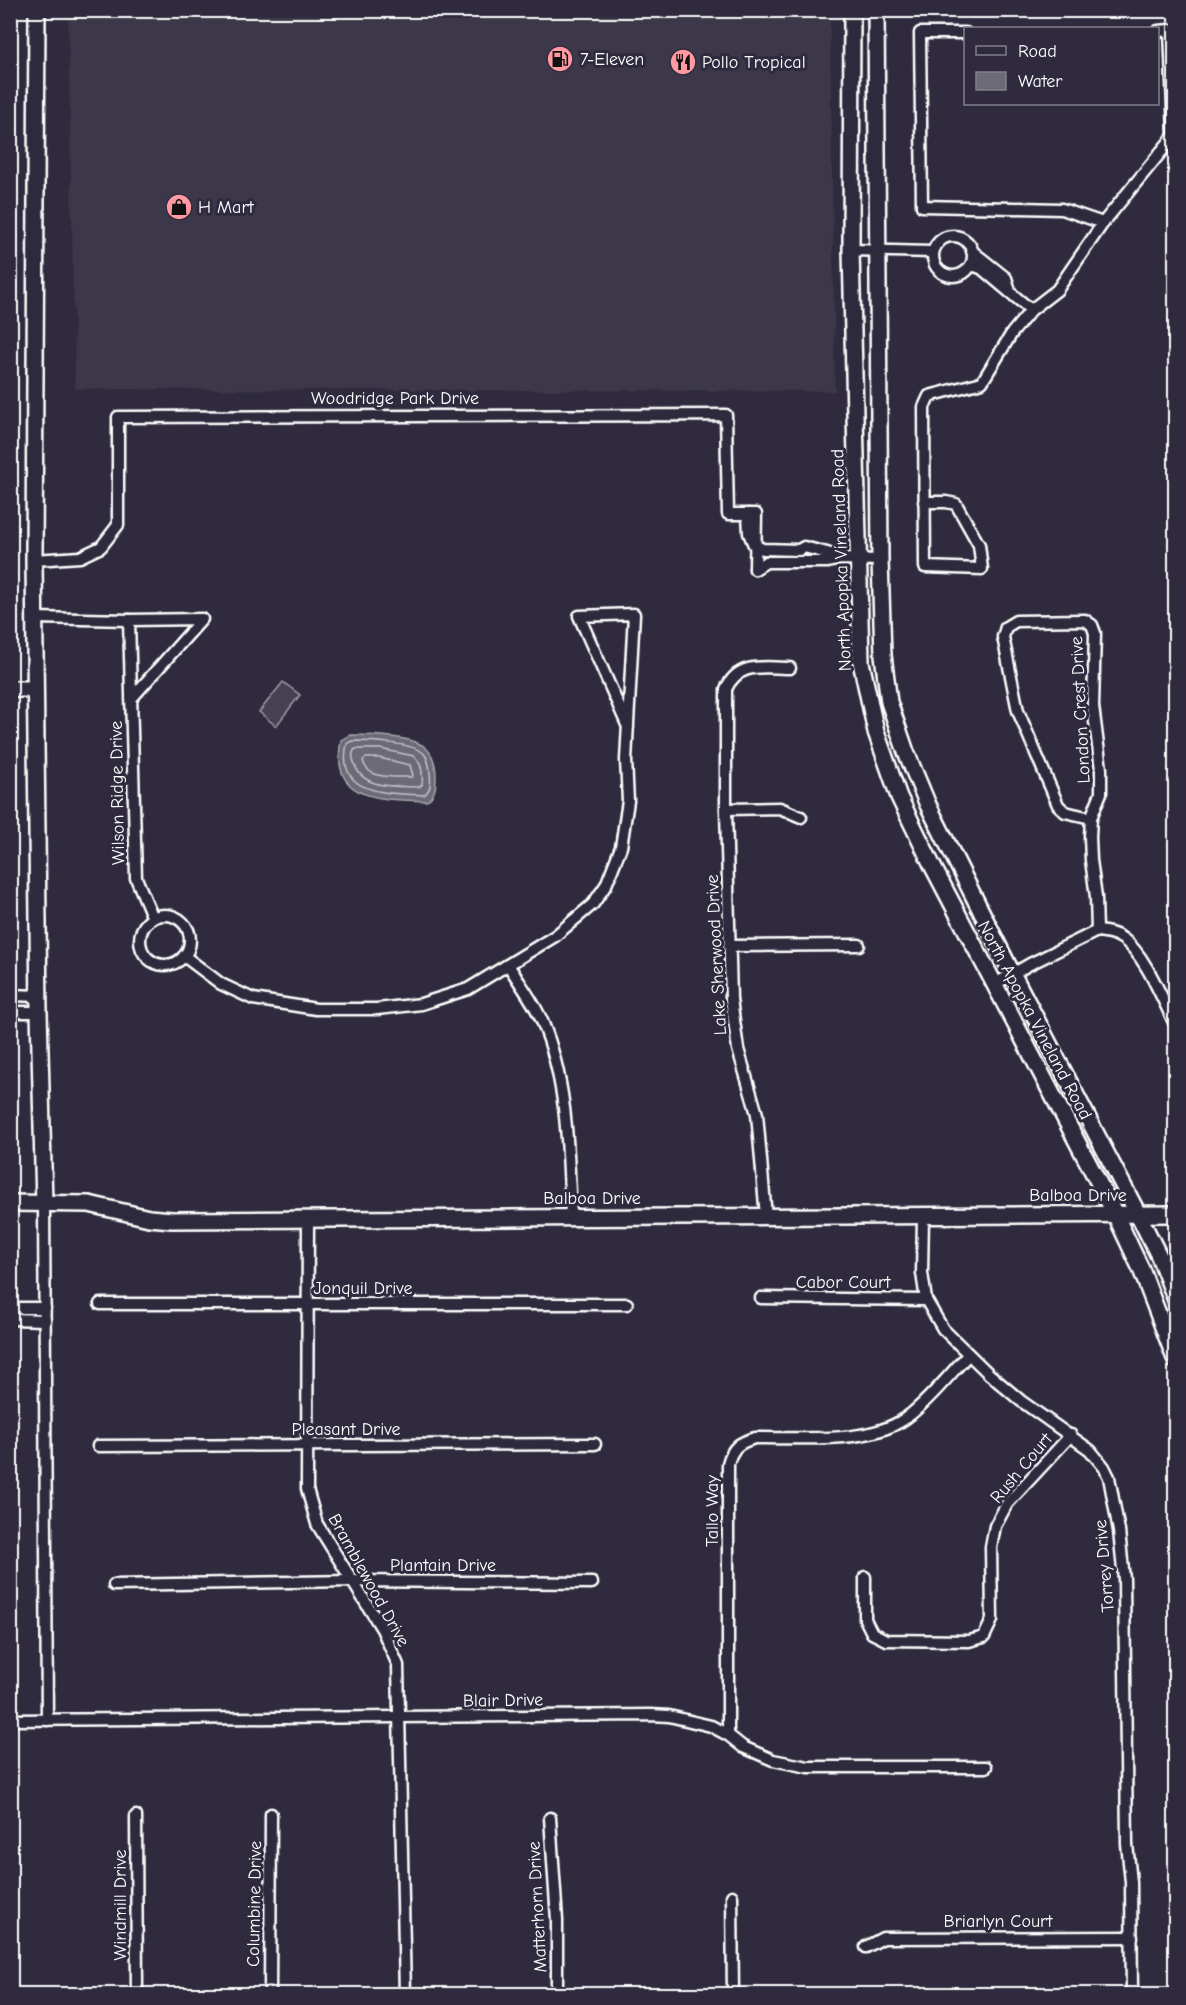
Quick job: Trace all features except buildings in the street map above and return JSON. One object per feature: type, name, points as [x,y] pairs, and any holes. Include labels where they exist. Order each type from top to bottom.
[{"type":"street","points":[[37,10],[34,618],[44,1204],[47,1720]]},
{"type":"street","name":"North Apopka Vineland Road","points":[[852,10],[851,250],[861,662],[876,732],[904,807],[932,865],[1115,1214],[1141,1269],[1176,1361]]},
{"type":"street","name":"North Apopka Vineland Road","points":[[876,10],[879,560],[882,654],[889,702],[906,752],[928,805],[1012,973],[1138,1214],[1159,1256],[1176,1300]]},
{"type":"street","points":[[924,502],[956,504],[979,545],[982,568],[925,567],[924,502],[924,407],[929,396],[982,382],[1012,333],[1031,310],[1057,290],[1103,223],[1174,136],[1170,30],[1159,31]]},
{"type":"street","points":[[964,33],[920,33],[922,206],[1062,209],[1103,223]]},
{"type":"street","points":[[972,251],[971,265],[960,275],[946,275],[935,266],[932,252],[938,241],[951,235],[965,239],[972,251],[1006,278],[1010,291]]},
{"type":"street","points":[[851,250],[932,252]]},
{"type":"street","points":[[971,265],[981,268],[1031,310]]},
{"type":"street","name":"Woodridge Park Drive","points":[[34,560],[80,557],[101,547],[118,525],[118,417],[186,415],[726,415],[728,513],[752,514],[749,533],[754,545],[755,569],[765,562],[879,560]]},
{"type":"street","name":"Woodridge Park Drive","points":[[754,545],[763,549],[815,548],[840,559]]},
{"type":"street","points":[[184,957],[221,984],[253,999],[316,1010],[377,1009],[421,1004],[468,989],[555,936],[593,904],[606,885],[621,848],[628,801],[626,760],[628,727],[634,614],[579,616],[628,727]]},
{"type":"street","name":"Wilson Ridge Drive","points":[[34,618],[202,619],[131,699]]},
{"type":"street","name":"Wilson Ridge Drive","points":[[129,620],[136,878],[153,918]]},
{"type":"street","name":"London Crest Drive","points":[[1091,818],[1065,812],[1058,805],[1018,711],[1003,637],[1006,627],[1016,621],[1085,620],[1092,625],[1095,633],[1094,706],[1101,769],[1101,793],[1091,818],[1091,860],[1096,897],[1097,931]]},
{"type":"street","name":"Lake Sherwood Drive","points":[[766,1216],[757,1114],[738,1049],[731,999],[726,809],[726,689],[731,678],[743,669],[790,668]]},
{"type":"street","points":[[10,689],[35,689]]},
{"type":"street","points":[[726,809],[780,808],[801,817]]},
{"type":"street","points":[[162,915],[179,919],[186,925],[190,940],[189,949],[184,957],[171,965],[162,965],[147,957],[141,947],[140,939],[146,924],[162,915]]},
{"type":"street","points":[[994,984],[1097,931],[1108,932],[1121,937],[1136,950],[1176,1026]]},
{"type":"street","points":[[729,946],[859,945]]},
{"type":"street","points":[[509,966],[541,1020],[555,1058],[566,1114],[571,1217]]},
{"type":"street","points":[[10,996],[39,1004]]},
{"type":"street","points":[[10,1012],[39,1004]]},
{"type":"street","name":"Balboa Drive","points":[[10,1203],[92,1205],[149,1218],[172,1220],[1176,1214]]},
{"type":"street","name":"Torrey Drive","points":[[923,1216],[922,1273],[926,1299],[942,1329],[1021,1401],[1090,1450],[1109,1477],[1119,1531],[1124,1579],[1127,1844],[1131,1882],[1132,1995]]},
{"type":"street","name":"Bramblewood Drive","points":[[308,1218],[308,1489],[316,1524],[382,1629],[398,1665],[405,1995]]},
{"type":"street","name":"Cabor Court","points":[[760,1298],[926,1299]]},
{"type":"street","name":"Jonquil Drive","points":[[100,1304],[627,1304]]},
{"type":"street","points":[[10,1308],[45,1308]]},
{"type":"street","points":[[10,1319],[45,1320]]},
{"type":"street","name":"Tallo Way","points":[[728,1735],[728,1464],[731,1452],[741,1442],[755,1438],[865,1436],[890,1428],[910,1415],[968,1355]]},
{"type":"street","name":"Rush Court","points":[[865,1577],[865,1619],[872,1633],[886,1640],[969,1641],[984,1636],[992,1620],[991,1547],[995,1526],[1007,1504],[1071,1435]]},
{"type":"street","name":"Pleasant Drive","points":[[98,1446],[595,1444]]},
{"type":"street","name":"Plantain Drive","points":[[114,1585],[351,1581],[592,1583]]},
{"type":"street","name":"Blair Drive","points":[[10,1720],[651,1715],[692,1720],[711,1726],[728,1735],[743,1747],[773,1760],[808,1767],[986,1767]]},
{"type":"street","name":"Columbine Drive","points":[[270,1995],[271,1814]]},
{"type":"street","name":"Windmill Drive","points":[[136,1816],[137,1995]]},
{"type":"street","name":"Matterhorn Drive","points":[[550,1818],[557,1920],[557,1995]]},
{"type":"street","points":[[732,1896],[733,1995]]},
{"type":"street","name":"Briarlyn Court","points":[[866,1947],[883,1938],[1132,1937]]},
{"type":"shaded area","points":[[489,10],[821,10],[830,23],[835,391],[75,389],[68,16]]},
{"type":"shaded area","points":[[11,27],[16,30],[10,446]]},
{"type":"shaded area","points":[[283,682],[300,695],[276,726],[259,712]]},
{"type":"water","points":[[350,735],[396,738],[424,746],[428,749],[435,767],[436,786],[432,796],[427,801],[393,799],[363,793],[351,786],[343,776],[339,761],[341,740]]},
{"type":"place","name":"7-Eleven","points":[[560,59]]},
{"type":"place","name":"Pollo Tropical","points":[[683,62]]},
{"type":"place","name":"H Mart","points":[[179,207]]}]
